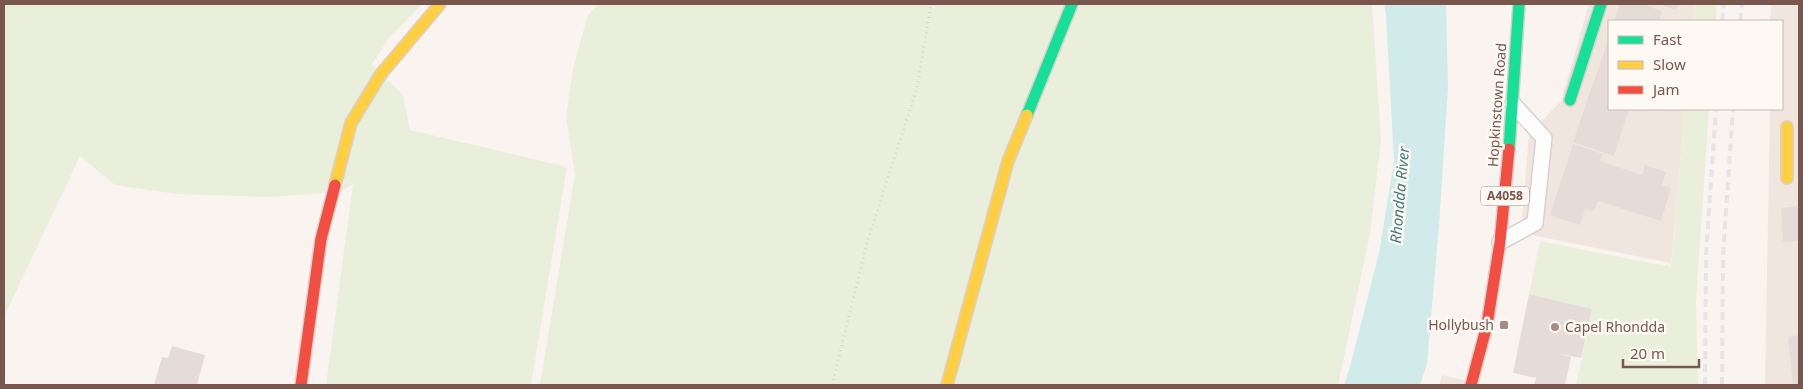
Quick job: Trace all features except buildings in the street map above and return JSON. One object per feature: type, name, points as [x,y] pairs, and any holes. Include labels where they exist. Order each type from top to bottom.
[{"type":"street","points":[[301,385],[321,239],[351,123],[381,74],[440,4]]},
{"type":"street","points":[[947,385],[1008,161],[1072,4]]},
{"type":"street","name":"Hopkinstown Road","points":[[1471,385],[1487,325],[1500,242],[1513,104],[1519,4]]},
{"type":"street","points":[[1570,100],[1601,4]]},
{"type":"street","points":[[1786,127],[1786,178]]},
{"type":"lane","points":[[1500,242],[1535,223],[1544,138],[1513,104]]},
{"type":"path","points":[[832,385],[868,239],[917,88],[931,4]]},
{"type":"shaded area","points":[[1589,4],[1695,4],[1693,20],[1608,20],[1608,110],[1685,110],[1671,263],[1521,233],[1529,134],[1561,101]]},
{"type":"shaded area","points":[[1771,4],[1799,4],[1799,385],[1765,385],[1770,110],[1783,110],[1783,20],[1770,20]]},
{"type":"shaded area","points":[[1442,375],[1483,385],[1439,385]]},
{"type":"green space","points":[[4,4],[422,4],[389,38],[372,64],[403,95],[410,130],[567,167],[531,385],[326,385],[353,184],[341,192],[268,197],[177,194],[115,185],[80,156],[4,317]]},
{"type":"green space","points":[[598,4],[1372,4],[1381,139],[1370,234],[1338,385],[540,385],[575,175],[566,117],[573,68],[588,15]]},
{"type":"green space","points":[[1695,4],[1717,4],[1716,20],[1693,20]]},
{"type":"green space","points":[[1685,110],[1709,110],[1696,301],[1698,385],[1576,385],[1592,309],[1529,294],[1540,241],[1671,267]]},
{"type":"water","name":"Rhondda River","points":[[1384,4],[1446,4],[1448,88],[1427,364],[1420,385],[1344,385],[1379,253],[1394,161]]},
{"type":"railway","points":[[1722,20],[1724,4]]},
{"type":"railway","points":[[1740,20],[1742,4]]},
{"type":"railway","points":[[1705,385],[1706,254],[1716,110]]},
{"type":"railway","points":[[1722,385],[1723,255],[1733,110]]},
{"type":"traffic: fast","points":[[1027,115],[1072,4]]},
{"type":"traffic: fast","points":[[1509,149],[1519,4]]},
{"type":"traffic: fast","points":[[1570,100],[1601,4]]},
{"type":"traffic: slow","points":[[335,185],[351,123],[381,74],[440,4]]},
{"type":"traffic: slow","points":[[947,385],[1008,161],[1027,115]]},
{"type":"traffic: slow","points":[[1787,127],[1787,178]]},
{"type":"traffic: jam","points":[[1471,385],[1487,325],[1500,242],[1509,149]]},
{"type":"traffic: jam","points":[[301,385],[321,239],[335,185]]},
{"type":"place","name":"Hollybush","points":[[1504,325]]},
{"type":"place","name":"Capel Rhondda","points":[[1555,327]]}]
